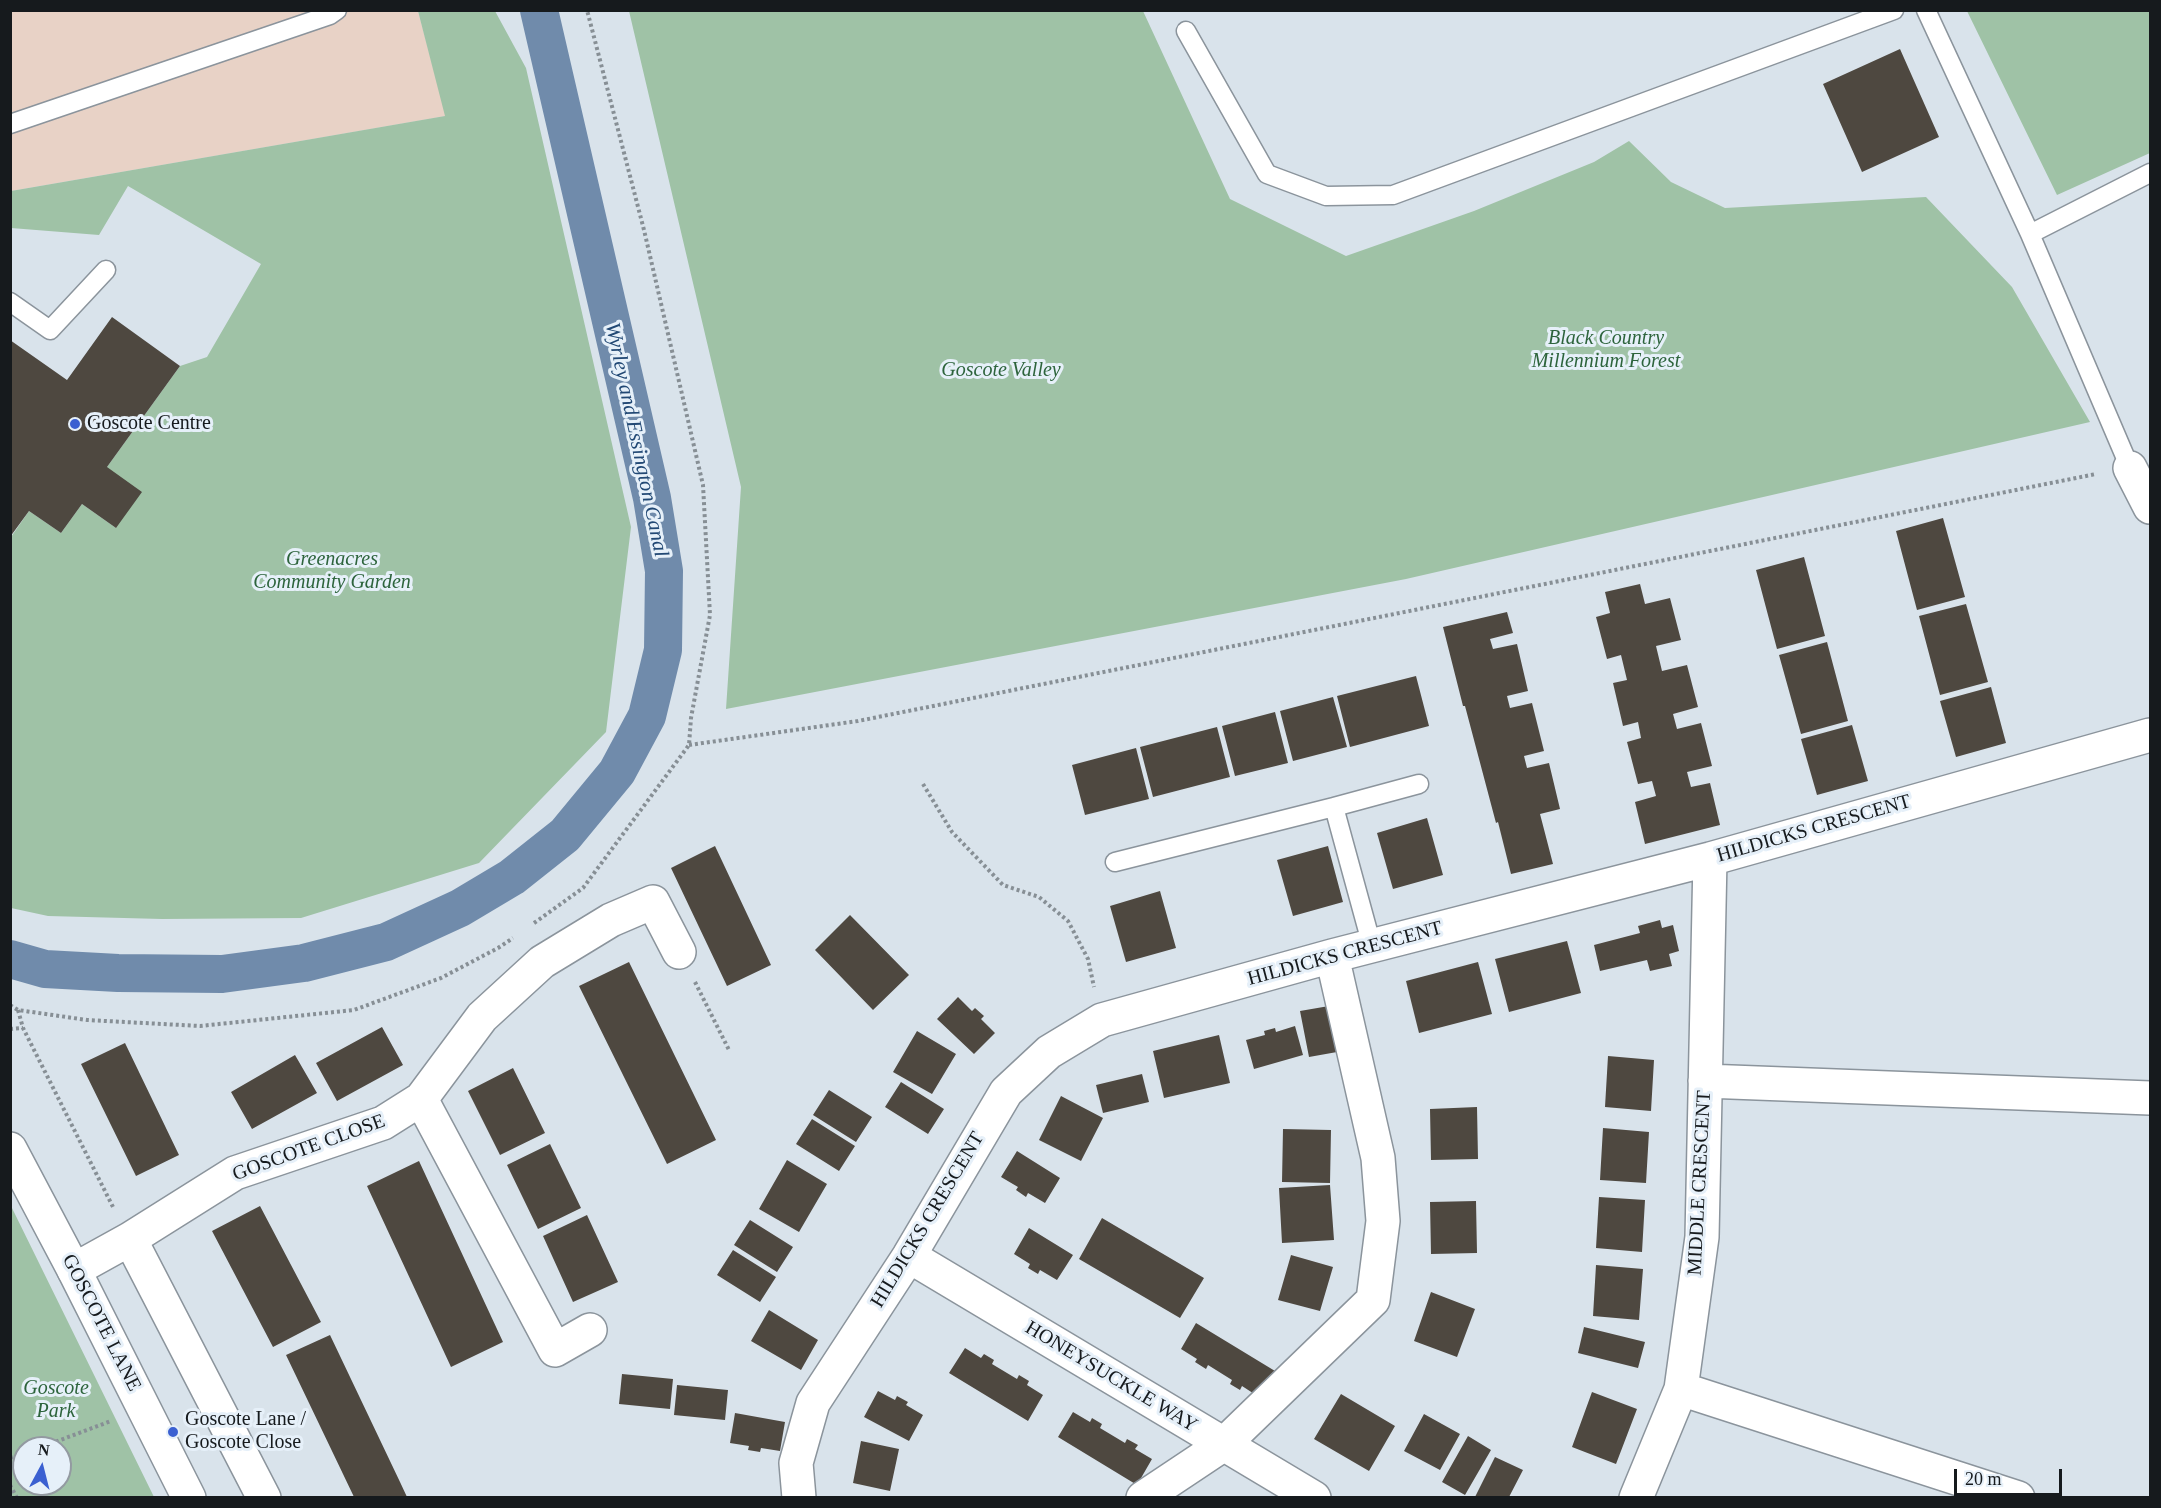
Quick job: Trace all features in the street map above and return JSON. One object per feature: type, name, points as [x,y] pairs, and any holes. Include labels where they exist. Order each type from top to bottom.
[{"type":"street","points":[[2130,468],[2151,507]]},
{"type":"street","name":"HILDICKS CRESCENT","points":[[799,1497],[796,1463],[813,1403],[909,1256],[1006,1092],[1049,1052],[1102,1020],[1332,956],[1710,859],[2151,735]]},
{"type":"street","name":"MIDDLE CRESCENT","points":[[1636,1497],[1681,1389],[1702,1237],[1710,859]]},
{"type":"street","name":"GOSCOTE CLOSE","points":[[74,1270],[130,1239],[235,1173],[383,1123],[421,1099],[482,1017],[542,963],[611,920],[653,902],[680,951]]},
{"type":"street","points":[[1143,1497],[1224,1444],[1373,1300],[1383,1221],[1378,1158],[1332,956]]},
{"type":"street","points":[[1705,1081],[2151,1098]]},
{"type":"street","points":[[421,1099],[555,1350],[590,1330]]},
{"type":"street","name":"GOSCOTE LANE","points":[[10,1149],[189,1497]]},
{"type":"street","points":[[130,1239],[264,1497]]},
{"type":"street","name":"HONEYSUCKLE WAY","points":[[909,1256],[1314,1497]]},
{"type":"street","points":[[1681,1389],[2018,1497]]},
{"type":"lane","points":[[10,124],[320,19],[337,10]]},
{"type":"lane","points":[[1186,31],[1267,174],[1326,196],[1393,195],[1894,10]]},
{"type":"lane","points":[[1926,10],[2030,234],[2130,468]]},
{"type":"lane","points":[[2030,234],[2151,173]]},
{"type":"lane","points":[[10,302],[50,330],[105,270]]},
{"type":"lane","points":[[1115,862],[1419,784]]},
{"type":"lane","points":[[1334,807],[1372,946]]},
{"type":"path","points":[[527,928],[583,888],[689,745],[691,718],[710,615],[703,485],[644,230],[587,10]]},
{"type":"path","points":[[689,745],[858,721],[2130,468]]},
{"type":"path","points":[[923,784],[952,832],[1003,885],[1039,897],[1068,921],[1088,959],[1102,1020]]},
{"type":"path","points":[[10,1005],[18,1010],[87,1020],[200,1026],[354,1010],[441,978],[498,948],[517,935]]},
{"type":"path","points":[[680,951],[729,1050]]},
{"type":"path","points":[[18,1010],[23,1028],[130,1239]]},
{"type":"path","points":[[10,1029],[23,1028]]},
{"type":"path","points":[[72,1436],[116,1420]]},
{"type":"path","points":[[10,1485],[16,1497]]},
{"type":"shaded area","points":[[11,11],[418,11],[446,116],[11,191]]},
{"type":"green space","name":"Greenacres Community Garden","points":[[418,11],[495,11],[526,68],[631,527],[606,732],[479,863],[301,918],[162,919],[48,916],[11,908],[11,537],[29,511],[61,533],[82,504],[116,528],[107,467],[180,366],[207,357],[261,264],[128,186],[99,235],[11,228],[11,191],[445,116]]},
{"type":"green space","name":"Black Country Millennium Forest","points":[[629,11],[1143,11],[1230,199],[1346,256],[1474,211],[1594,162],[1629,141],[1671,182],[1725,208],[1926,197],[2012,287],[2090,422],[1406,579],[726,709],[741,487]]},
{"type":"green space","points":[[1967,11],[2150,11],[2150,153],[2057,195]]},
{"type":"green space","name":"Goscote Park","points":[[11,1206],[154,1497],[11,1497]]},
{"type":"building","points":[[1900,49],[1939,137],[1862,172],[1823,84]]},
{"type":"building","name":"Goscote Centre","points":[[112,317],[180,366],[107,467],[142,492],[116,528],[82,504],[61,533],[29,511],[10,537],[10,340],[67,380]]},
{"type":"building","points":[[1943,518],[1965,597],[1917,610],[1896,531]]},
{"type":"building","points":[[1804,557],[1825,636],[1777,649],[1756,570]]},
{"type":"building","points":[[1640,584],[1645,604],[1670,598],[1681,640],[1656,646],[1662,671],[1687,665],[1698,707],[1673,714],[1677,729],[1701,723],[1712,766],[1687,772],[1691,787],[1710,783],[1720,825],[1645,844],[1635,802],[1656,796],[1652,781],[1638,784],[1627,742],[1641,738],[1638,722],[1623,726],[1613,683],[1627,680],[1621,655],[1607,659],[1596,617],[1610,613],[1605,592]]},
{"type":"building","points":[[1966,604],[1988,682],[1940,695],[1919,616]]},
{"type":"building","points":[[1507,612],[1513,633],[1490,639],[1493,649],[1517,644],[1528,691],[1507,696],[1510,708],[1532,703],[1544,751],[1524,756],[1527,768],[1549,763],[1560,809],[1540,814],[1553,864],[1511,874],[1443,627]]},
{"type":"building","points":[[1827,642],[1848,721],[1801,734],[1779,655]]},
{"type":"building","points":[[1416,676],[1429,726],[1350,747],[1337,696]]},
{"type":"building","points":[[1991,687],[2006,743],[1956,757],[1940,701]]},
{"type":"building","points":[[1333,697],[1347,747],[1293,761],[1280,711]]},
{"type":"building","points":[[1275,712],[1288,763],[1235,776],[1222,726]]},
{"type":"building","points":[[1852,725],[1868,781],[1817,795],[1801,739]]},
{"type":"building","points":[[1217,727],[1230,777],[1153,797],[1140,747]]},
{"type":"building","points":[[1136,748],[1149,799],[1085,815],[1072,765]]},
{"type":"building","points":[[1427,818],[1443,875],[1393,889],[1377,833]]},
{"type":"building","points":[[715,846],[771,965],[727,986],[671,868]]},
{"type":"building","points":[[1328,846],[1343,902],[1293,916],[1277,860]]},
{"type":"building","points":[[1160,891],[1176,948],[1126,962],[1110,906]]},
{"type":"building","points":[[850,915],[909,975],[873,1010],[815,950]]},
{"type":"building","points":[[1660,920],[1662,928],[1673,925],[1679,951],[1669,954],[1672,966],[1650,971],[1647,960],[1600,971],[1594,945],[1640,933],[1638,926]]},
{"type":"building","points":[[1567,941],[1581,993],[1509,1012],[1495,959]]},
{"type":"building","points":[[629,962],[716,1140],[667,1164],[579,986]]},
{"type":"building","points":[[1478,962],[1492,1014],[1419,1033],[1406,981]]},
{"type":"building","points":[[958,997],[972,1011],[975,1008],[984,1016],[981,1019],[995,1033],[974,1054],[937,1019]]},
{"type":"building","points":[[1329,1006],[1337,1052],[1309,1057],[1300,1011]]},
{"type":"building","points":[[1295,1026],[1303,1055],[1254,1069],[1246,1040],[1265,1035],[1264,1031],[1275,1028],[1276,1032]]},
{"type":"building","points":[[382,1027],[403,1065],[337,1101],[316,1063]]},
{"type":"building","points":[[917,1031],[956,1054],[932,1094],[893,1072]]},
{"type":"building","points":[[1219,1035],[1230,1083],[1164,1098],[1153,1051]]},
{"type":"building","points":[[125,1043],[179,1155],[136,1176],[81,1064]]},
{"type":"building","points":[[295,1055],[317,1093],[252,1129],[231,1092]]},
{"type":"building","points":[[1608,1056],[1654,1060],[1651,1111],[1605,1107]]},
{"type":"building","points":[[513,1068],[545,1133],[500,1155],[468,1091]]},
{"type":"building","points":[[1142,1074],[1149,1102],[1103,1113],[1096,1085]]},
{"type":"building","points":[[901,1082],[944,1109],[928,1134],[885,1107]]},
{"type":"building","points":[[829,1090],[872,1117],[856,1142],[813,1115]]},
{"type":"building","points":[[1061,1096],[1103,1118],[1081,1161],[1039,1140]]},
{"type":"building","points":[[1477,1107],[1478,1159],[1431,1160],[1430,1109]]},
{"type":"building","points":[[812,1119],[855,1146],[839,1171],[796,1144]]},
{"type":"building","points":[[1603,1128],[1649,1132],[1646,1183],[1600,1180]]},
{"type":"building","points":[[1283,1129],[1331,1130],[1330,1183],[1282,1182]]},
{"type":"building","points":[[550,1144],[581,1208],[538,1229],[507,1165]]},
{"type":"building","points":[[1017,1151],[1060,1178],[1045,1203],[1028,1193],[1026,1197],[1016,1190],[1018,1187],[1001,1177]]},
{"type":"building","points":[[787,1160],[827,1184],[799,1232],[759,1209]]},
{"type":"building","points":[[419,1161],[503,1342],[451,1367],[367,1186]]},
{"type":"building","points":[[1330,1185],[1334,1240],[1282,1243],[1279,1188]]},
{"type":"building","points":[[1599,1197],[1645,1200],[1642,1252],[1596,1248]]},
{"type":"building","points":[[1476,1201],[1477,1253],[1431,1254],[1430,1202]]},
{"type":"building","points":[[260,1206],[321,1322],[273,1347],[212,1231]]},
{"type":"building","points":[[587,1215],[618,1282],[573,1302],[543,1236]]},
{"type":"building","points":[[1102,1218],[1204,1278],[1180,1318],[1079,1259]]},
{"type":"building","points":[[750,1220],[793,1247],[777,1272],[734,1245]]},
{"type":"building","points":[[1029,1228],[1073,1255],[1057,1280],[1040,1270],[1038,1274],[1028,1268],[1030,1264],[1014,1254]]},
{"type":"building","points":[[733,1250],[776,1277],[760,1302],[717,1275]]},
{"type":"building","points":[[1291,1255],[1333,1267],[1320,1311],[1278,1300]]},
{"type":"building","points":[[1596,1265],[1643,1269],[1639,1320],[1593,1316]]},
{"type":"building","points":[[1431,1292],[1475,1309],[1457,1357],[1414,1341]]},
{"type":"building","points":[[769,1310],[818,1340],[801,1370],[751,1341]]},
{"type":"building","points":[[1196,1323],[1275,1371],[1259,1397],[1242,1386],[1240,1390],[1230,1384],[1232,1380],[1208,1365],[1206,1369],[1195,1362],[1197,1359],[1181,1349]]},
{"type":"building","points":[[1584,1327],[1645,1342],[1638,1368],[1578,1353]]},
{"type":"building","points":[[330,1335],[407,1497],[354,1497],[286,1355]]},
{"type":"building","points":[[965,1348],[981,1358],[984,1354],[994,1360],[992,1364],[1017,1379],[1019,1375],[1029,1381],[1027,1385],[1043,1395],[1028,1421],[949,1373]]},
{"type":"building","points":[[622,1374],[673,1379],[670,1409],[619,1404]]},
{"type":"building","points":[[677,1385],[728,1390],[725,1420],[674,1415]]},
{"type":"building","points":[[878,1391],[895,1400],[897,1396],[908,1402],[906,1405],[923,1415],[909,1441],[864,1417]]},
{"type":"building","points":[[1592,1392],[1637,1409],[1616,1464],[1572,1447]]},
{"type":"building","points":[[1341,1394],[1395,1426],[1369,1471],[1314,1439]]},
{"type":"building","points":[[1073,1412],[1090,1422],[1092,1418],[1102,1424],[1100,1428],[1125,1443],[1127,1439],[1138,1445],[1135,1449],[1152,1459],[1137,1485],[1058,1437]]},
{"type":"building","points":[[735,1413],[785,1422],[780,1451],[761,1448],[760,1452],[748,1450],[749,1446],[730,1443]]},
{"type":"building","points":[[1424,1414],[1460,1434],[1440,1470],[1404,1451]]},
{"type":"building","points":[[1468,1436],[1491,1450],[1465,1495],[1442,1482]]},
{"type":"building","points":[[861,1441],[899,1449],[890,1491],[853,1483]]},
{"type":"building","points":[[1495,1457],[1523,1470],[1509,1497],[1475,1497]]},
{"type":"waterway","name":"Wyrley and Essington Canal","points":[[10,959],[45,969],[118,973],[222,974],[304,963],[386,942],[460,908],[512,877],[565,835],[617,772],[647,716],[663,650],[664,571],[652,498],[539,10]]},
{"type":"place","name":"Goscote Centre","points":[[75,424]]},
{"type":"place","name":"Goscote Lane / Goscote Close","points":[[173,1432]]},
{"type":"park label","name":"Goscote Valley","points":[[1001,371]]}]
